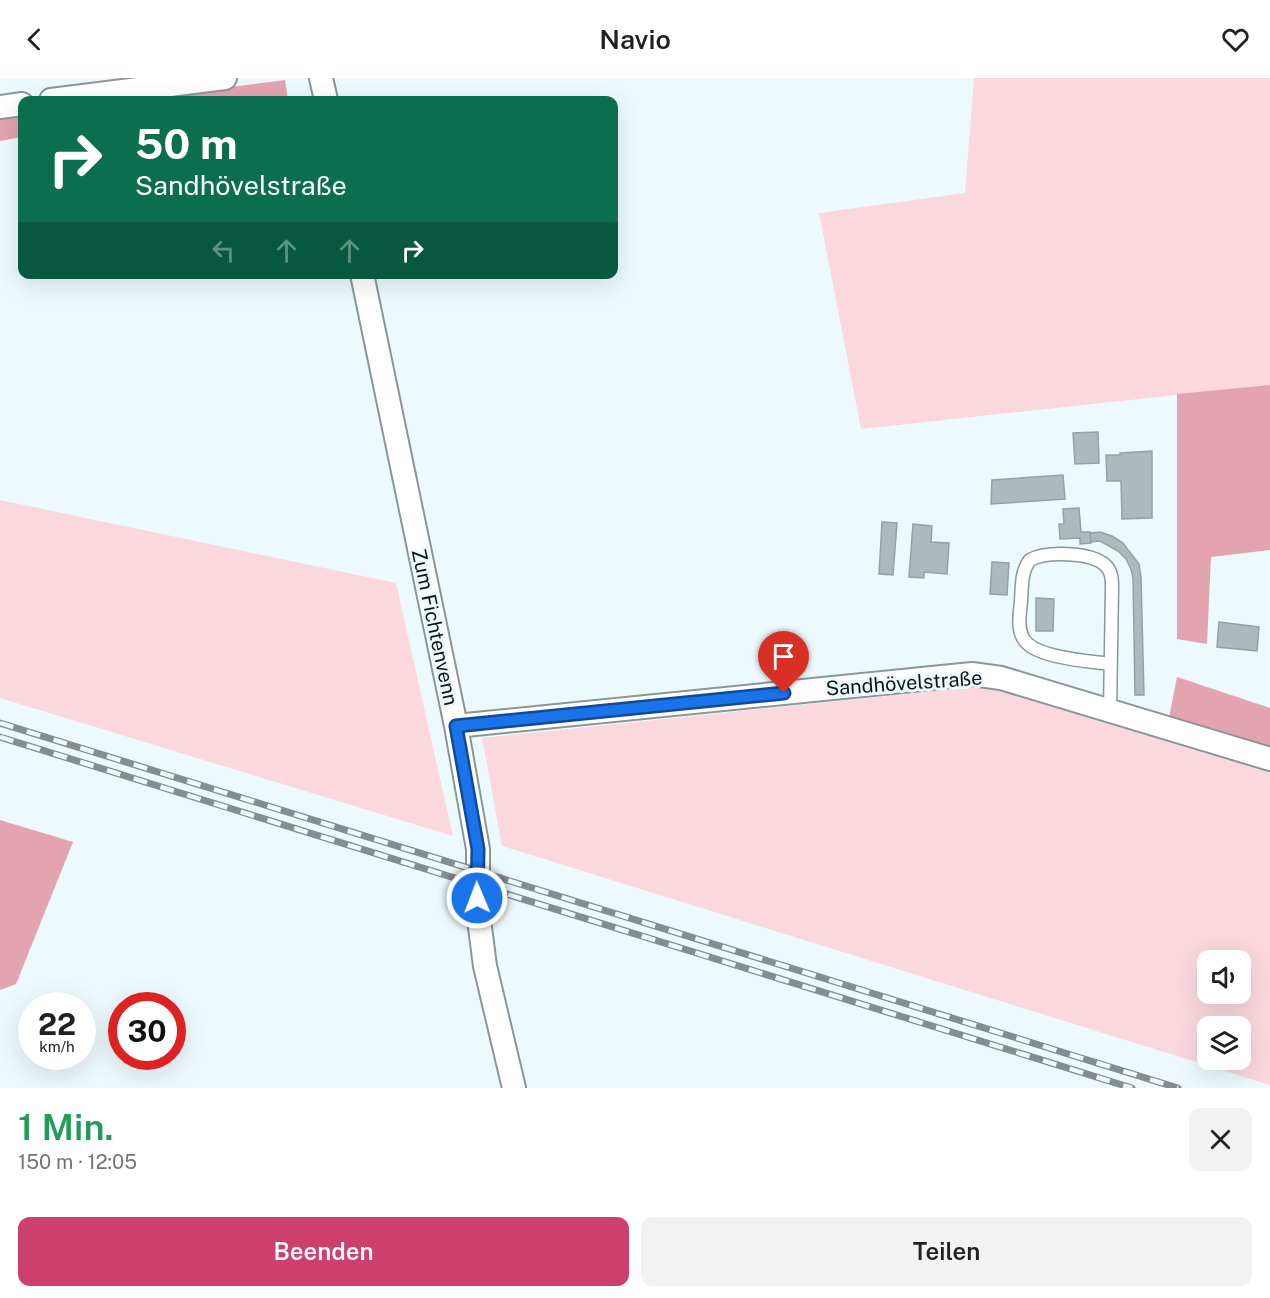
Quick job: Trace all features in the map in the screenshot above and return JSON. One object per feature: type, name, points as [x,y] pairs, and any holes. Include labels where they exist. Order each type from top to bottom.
[{"type":"street","points":[[83,96],[225,78]]},
{"type":"street","points":[[321,78],[325,96]]},
{"type":"street","points":[[0,107],[18,105]]},
{"type":"street","name":"Zum Fichtenvenn","points":[[363,279],[456,726],[478,849],[478,912],[485,966],[514,1088]]},
{"type":"street","name":"Sandhövelstraße","points":[[456,726],[972,674],[1000,678],[1270,759]]},
{"type":"lane","points":[[1110,664],[1038,651],[1025,642],[1020,632],[1019,620],[1024,568],[1030,560],[1045,556],[1088,556],[1106,566],[1111,577],[1112,588],[1110,711]]},
{"type":"shaded area","points":[[974,78],[1270,78],[1270,385],[861,429],[819,213],[965,193]]},
{"type":"shaded area","points":[[285,80],[287,96],[163,96]]},
{"type":"shaded area","points":[[18,116],[18,138],[0,141],[0,118]]},
{"type":"shaded area","points":[[1270,385],[1270,550],[1211,557],[1207,644],[1177,639],[1177,394]]},
{"type":"shaded area","points":[[0,500],[396,583],[453,836],[0,698]]},
{"type":"shaded area","points":[[1177,677],[1270,708],[1270,749],[1169,718]]},
{"type":"shaded area","points":[[985,686],[1270,773],[1270,1085],[1222,1070],[1251,1070],[1251,1016],[1197,1016],[1197,1062],[502,846],[482,738]]},
{"type":"shaded area","points":[[0,820],[73,842],[16,984],[0,990]]},
{"type":"building","points":[[1098,432],[1099,463],[1075,464],[1073,433]]},
{"type":"building","points":[[1152,451],[1152,518],[1122,519],[1121,481],[1107,481],[1106,455]]},
{"type":"building","points":[[1063,475],[1065,499],[991,504],[992,480]]},
{"type":"building","points":[[1079,508],[1081,532],[1090,532],[1091,543],[1080,544],[1080,538],[1060,539],[1059,524],[1064,524],[1063,509]]},
{"type":"building","points":[[882,522],[897,523],[893,575],[879,574]]},
{"type":"building","points":[[913,524],[932,526],[931,542],[949,543],[947,574],[924,572],[924,578],[909,577]]},
{"type":"building","points":[[1100,532],[1123,543],[1139,564],[1144,695],[1135,695],[1131,569],[1126,559],[1118,551],[1100,541],[1091,542],[1090,533]]},
{"type":"building","points":[[992,562],[1009,563],[1007,595],[990,594]]},
{"type":"building","points":[[1036,598],[1054,599],[1053,631],[1036,631]]},
{"type":"building","points":[[1219,622],[1259,627],[1257,651],[1217,647]]},
{"type":"railway","points":[[0,723],[1178,1088]]},
{"type":"railway","points":[[0,737],[1132,1088]]},
{"type":"route","points":[[477,898],[478,849],[456,726],[784,693]]}]
